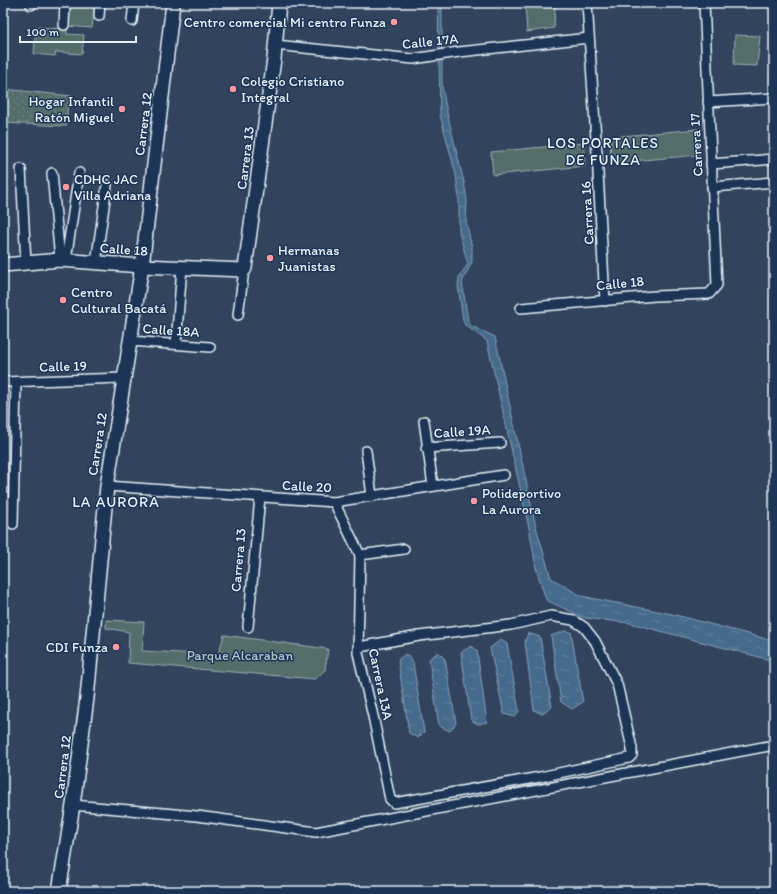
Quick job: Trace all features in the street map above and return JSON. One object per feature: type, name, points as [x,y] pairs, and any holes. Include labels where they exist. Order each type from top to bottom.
[{"type":"main road","name":"Carrera 12","points":[[59,891],[73,805],[95,622],[107,486],[142,266],[174,3]]},
{"type":"main road","name":"Carrera 13","points":[[244,270],[246,266],[254,217],[279,3]]},
{"type":"main road","name":"Calle 18","points":[[3,265],[63,260],[142,266],[244,270]]},
{"type":"street","points":[[64,25],[65,3]]},
{"type":"street","points":[[99,16],[100,3]]},
{"type":"street","points":[[132,21],[134,3]]},
{"type":"street","name":"Carrera 16","points":[[587,3],[598,154],[605,301]]},
{"type":"street","name":"Carrera 17","points":[[704,3],[717,285]]},
{"type":"street","name":"Calle 17A","points":[[275,45],[402,60],[589,38]]},
{"type":"street","points":[[708,102],[774,98]]},
{"type":"street","points":[[711,164],[774,159]]},
{"type":"street","points":[[21,169],[26,264]]},
{"type":"street","points":[[52,173],[63,260]]},
{"type":"street","points":[[63,260],[79,173]]},
{"type":"street","points":[[712,187],[774,182]]},
{"type":"street","points":[[96,263],[107,185]]},
{"type":"street","points":[[176,344],[182,267]]},
{"type":"street","name":"Carrera 13","points":[[238,315],[244,270]]},
{"type":"street","name":"Calle 18","points":[[522,308],[655,296],[709,294],[717,285]]},
{"type":"street","name":"Calle 18A","points":[[130,341],[210,347]]},
{"type":"street","name":"Calle 19","points":[[3,382],[124,378]]},
{"type":"street","points":[[13,524],[16,382]]},
{"type":"street","points":[[424,421],[426,448],[433,486]]},
{"type":"street","name":"Calle 19A","points":[[426,448],[500,443]]},
{"type":"street","points":[[366,451],[372,496]]},
{"type":"street","name":"Calle 20","points":[[107,486],[334,502],[504,475]]},
{"type":"street","name":"Carrera 13","points":[[248,627],[260,497]]},
{"type":"street","name":"Carrera 13A","points":[[334,502],[360,555],[358,647],[358,653],[390,799],[394,803],[540,777],[629,758],[632,755],[632,748],[617,684],[594,641],[584,627],[573,620],[550,616],[511,625],[419,636],[358,647]]},
{"type":"street","points":[[360,555],[404,549]]},
{"type":"street","points":[[73,805],[197,816],[316,832],[774,745]]},
{"type":"green space","points":[[68,3],[95,3],[92,28],[66,26]]},
{"type":"green space","points":[[525,3],[575,4],[555,7],[554,28],[527,32]]},
{"type":"green space","points":[[36,27],[67,29],[67,34],[84,35],[82,54],[56,52],[55,56],[34,54]]},
{"type":"green space","points":[[735,35],[760,36],[757,66],[734,65]]},
{"type":"green space","points":[[3,89],[72,96],[74,102],[68,103],[66,126],[3,123]]},
{"type":"green space","points":[[698,129],[699,155],[610,163],[611,137]]},
{"type":"green space","points":[[584,143],[585,166],[493,175],[491,152]]},
{"type":"green space","name":"Parque Alcaraban","points":[[106,620],[144,622],[142,651],[218,655],[224,635],[328,649],[325,670],[315,679],[128,663],[129,632],[106,628]]},
{"type":"water","points":[[438,3],[442,3],[442,86],[464,182],[467,200],[466,221],[472,248],[472,262],[462,282],[468,321],[471,326],[495,337],[536,527],[551,578],[581,596],[672,614],[774,641],[774,661],[630,623],[585,618],[546,600],[536,568],[530,532],[487,341],[465,325],[463,320],[458,286],[459,277],[468,264],[459,232],[459,199],[456,175],[440,115]]},
{"type":"water","points":[[565,631],[571,632],[583,702],[572,709],[561,702],[551,636]]},
{"type":"water","points":[[528,633],[540,637],[552,707],[542,714],[534,710],[525,642]]},
{"type":"water","points":[[501,640],[507,644],[519,711],[515,717],[504,714],[490,648]]},
{"type":"water","points":[[472,646],[477,651],[487,722],[478,724],[471,720],[461,652]]},
{"type":"water","points":[[438,652],[445,659],[456,723],[450,731],[439,726],[429,659]]},
{"type":"water","points":[[405,654],[410,657],[413,663],[424,732],[418,738],[409,733],[398,660]]},
{"type":"place","name":"Centro comercial Mi centro Funza","points":[[394,22]]},
{"type":"place","name":"Colegio Cristiano Integral","points":[[233,89]]},
{"type":"place","name":"Hogar Infantil Ratón Miguel","points":[[122,109]]},
{"type":"place","name":"CDHC JAC Villa Adriana","points":[[66,187]]},
{"type":"place","name":"Hermanas Juanistas","points":[[270,258]]},
{"type":"place","name":"Centro Cultural Bacatá","points":[[63,300]]},
{"type":"place","name":"Polideportivo La Aurora","points":[[474,501]]},
{"type":"place","name":"CDI Funza","points":[[116,647]]},
{"type":"district","name":"LOS PORTALES DE FUNZA","points":[[603,152]]},
{"type":"district","name":"LA AURORA","points":[[116,502]]}]
